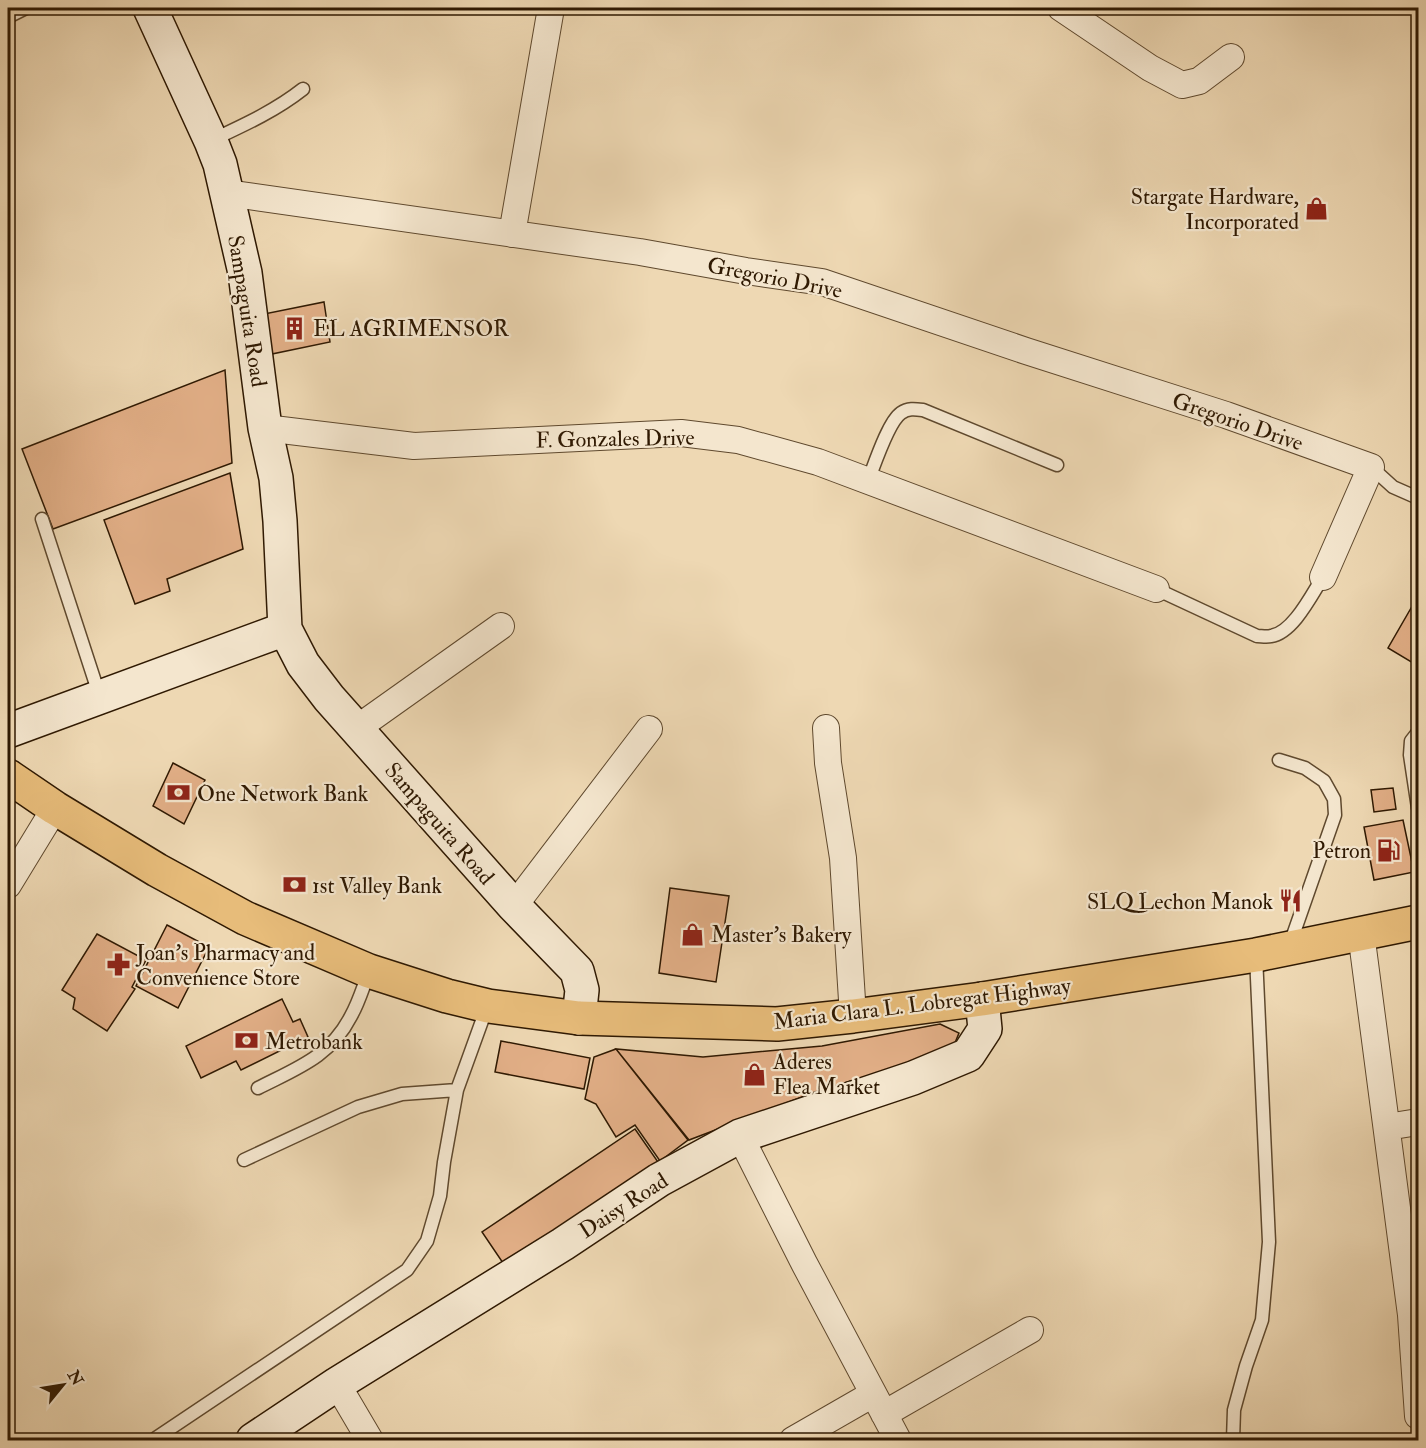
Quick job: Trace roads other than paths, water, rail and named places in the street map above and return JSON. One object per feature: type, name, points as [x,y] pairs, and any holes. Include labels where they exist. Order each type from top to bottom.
[{"type":"highway","name":"Maria Clara L. Lobregat Highway","points":[[8,776],[157,870],[245,918],[369,971],[447,996],[488,1006],[579,1018],[777,1024],[853,1016],[982,999],[1256,955],[1419,922]]},
{"type":"street","name":"Sampaguita Road","points":[[150,8],[220,164],[245,273],[265,428],[276,478],[285,629],[303,664],[329,698],[513,906],[577,971],[582,990],[579,1018]]},
{"type":"street","points":[[512,234],[551,8]]},
{"type":"street","points":[[1061,8],[1150,68],[1182,85],[1199,81],[1231,57]]},
{"type":"street","name":"Gregorio Drive","points":[[227,193],[640,252],[822,282],[1226,415],[1371,467]]},
{"type":"street","name":"F. Gonzales Drive","points":[[265,428],[414,446],[681,434],[738,440],[818,462],[1156,589]]},
{"type":"street","points":[[1323,577],[1371,467]]},
{"type":"street","points":[[356,729],[501,626]]},
{"type":"street","points":[[8,731],[285,629]]},
{"type":"street","points":[[826,728],[828,763],[843,858],[853,1016]]},
{"type":"street","points":[[513,906],[649,729]]},
{"type":"street","points":[[8,885],[56,808]]},
{"type":"street","points":[[1361,933],[1415,1314],[1419,1416]]},
{"type":"street","name":"Daisy Road","points":[[253,1440],[337,1384],[563,1244],[659,1180],[740,1136],[913,1078],[968,1055],[985,1029],[982,999]]},
{"type":"street","points":[[1387,1127],[1419,1122]]},
{"type":"street","points":[[740,1136],[898,1440]]},
{"type":"street","points":[[793,1440],[879,1404],[1030,1330]]},
{"type":"street","points":[[337,1384],[370,1440]]},
{"type":"lane","points":[[8,17],[26,8]]},
{"type":"lane","points":[[211,141],[261,117],[303,89]]},
{"type":"lane","points":[[868,481],[892,426],[899,414],[910,409],[923,410],[1057,465]]},
{"type":"lane","points":[[1371,467],[1393,487],[1419,498]]},
{"type":"lane","points":[[42,519],[100,697]]},
{"type":"lane","points":[[1156,589],[1257,636],[1272,636],[1283,631],[1296,618],[1323,577]]},
{"type":"lane","points":[[1419,732],[1411,741],[1410,755],[1419,808]]},
{"type":"lane","points":[[1279,760],[1305,768],[1324,782],[1334,799],[1335,815],[1289,948]]},
{"type":"lane","points":[[1233,1440],[1234,1410],[1262,1320],[1269,1242],[1256,955]]},
{"type":"lane","points":[[258,1088],[310,1061],[332,1045],[351,1016],[369,971]]},
{"type":"lane","points":[[153,1440],[407,1270],[427,1241],[440,1196],[457,1090],[488,1006]]},
{"type":"lane","points":[[244,1160],[358,1107],[402,1094],[457,1090]]},
{"type":"place","name":"Stargate Hardware, Incorporated","points":[[1317,209]]},
{"type":"place","name":"EL AGRIMENSOR","points":[[295,328]]},
{"type":"place","name":"One Network Bank","points":[[179,793]]},
{"type":"place","name":"Petron","points":[[1389,850]]},
{"type":"place","name":"1st Valley Bank","points":[[294,885]]},
{"type":"place","name":"SLQ Lechon Manok","points":[[1291,901]]},
{"type":"place","name":"Master's Bakery","points":[[693,934]]},
{"type":"place","name":"Joan's Pharmacy and Convenience Store","points":[[118,965]]},
{"type":"place","name":"Metrobank","points":[[247,1041]]},
{"type":"place","name":"Aderes Flea Market","points":[[755,1074]]}]
